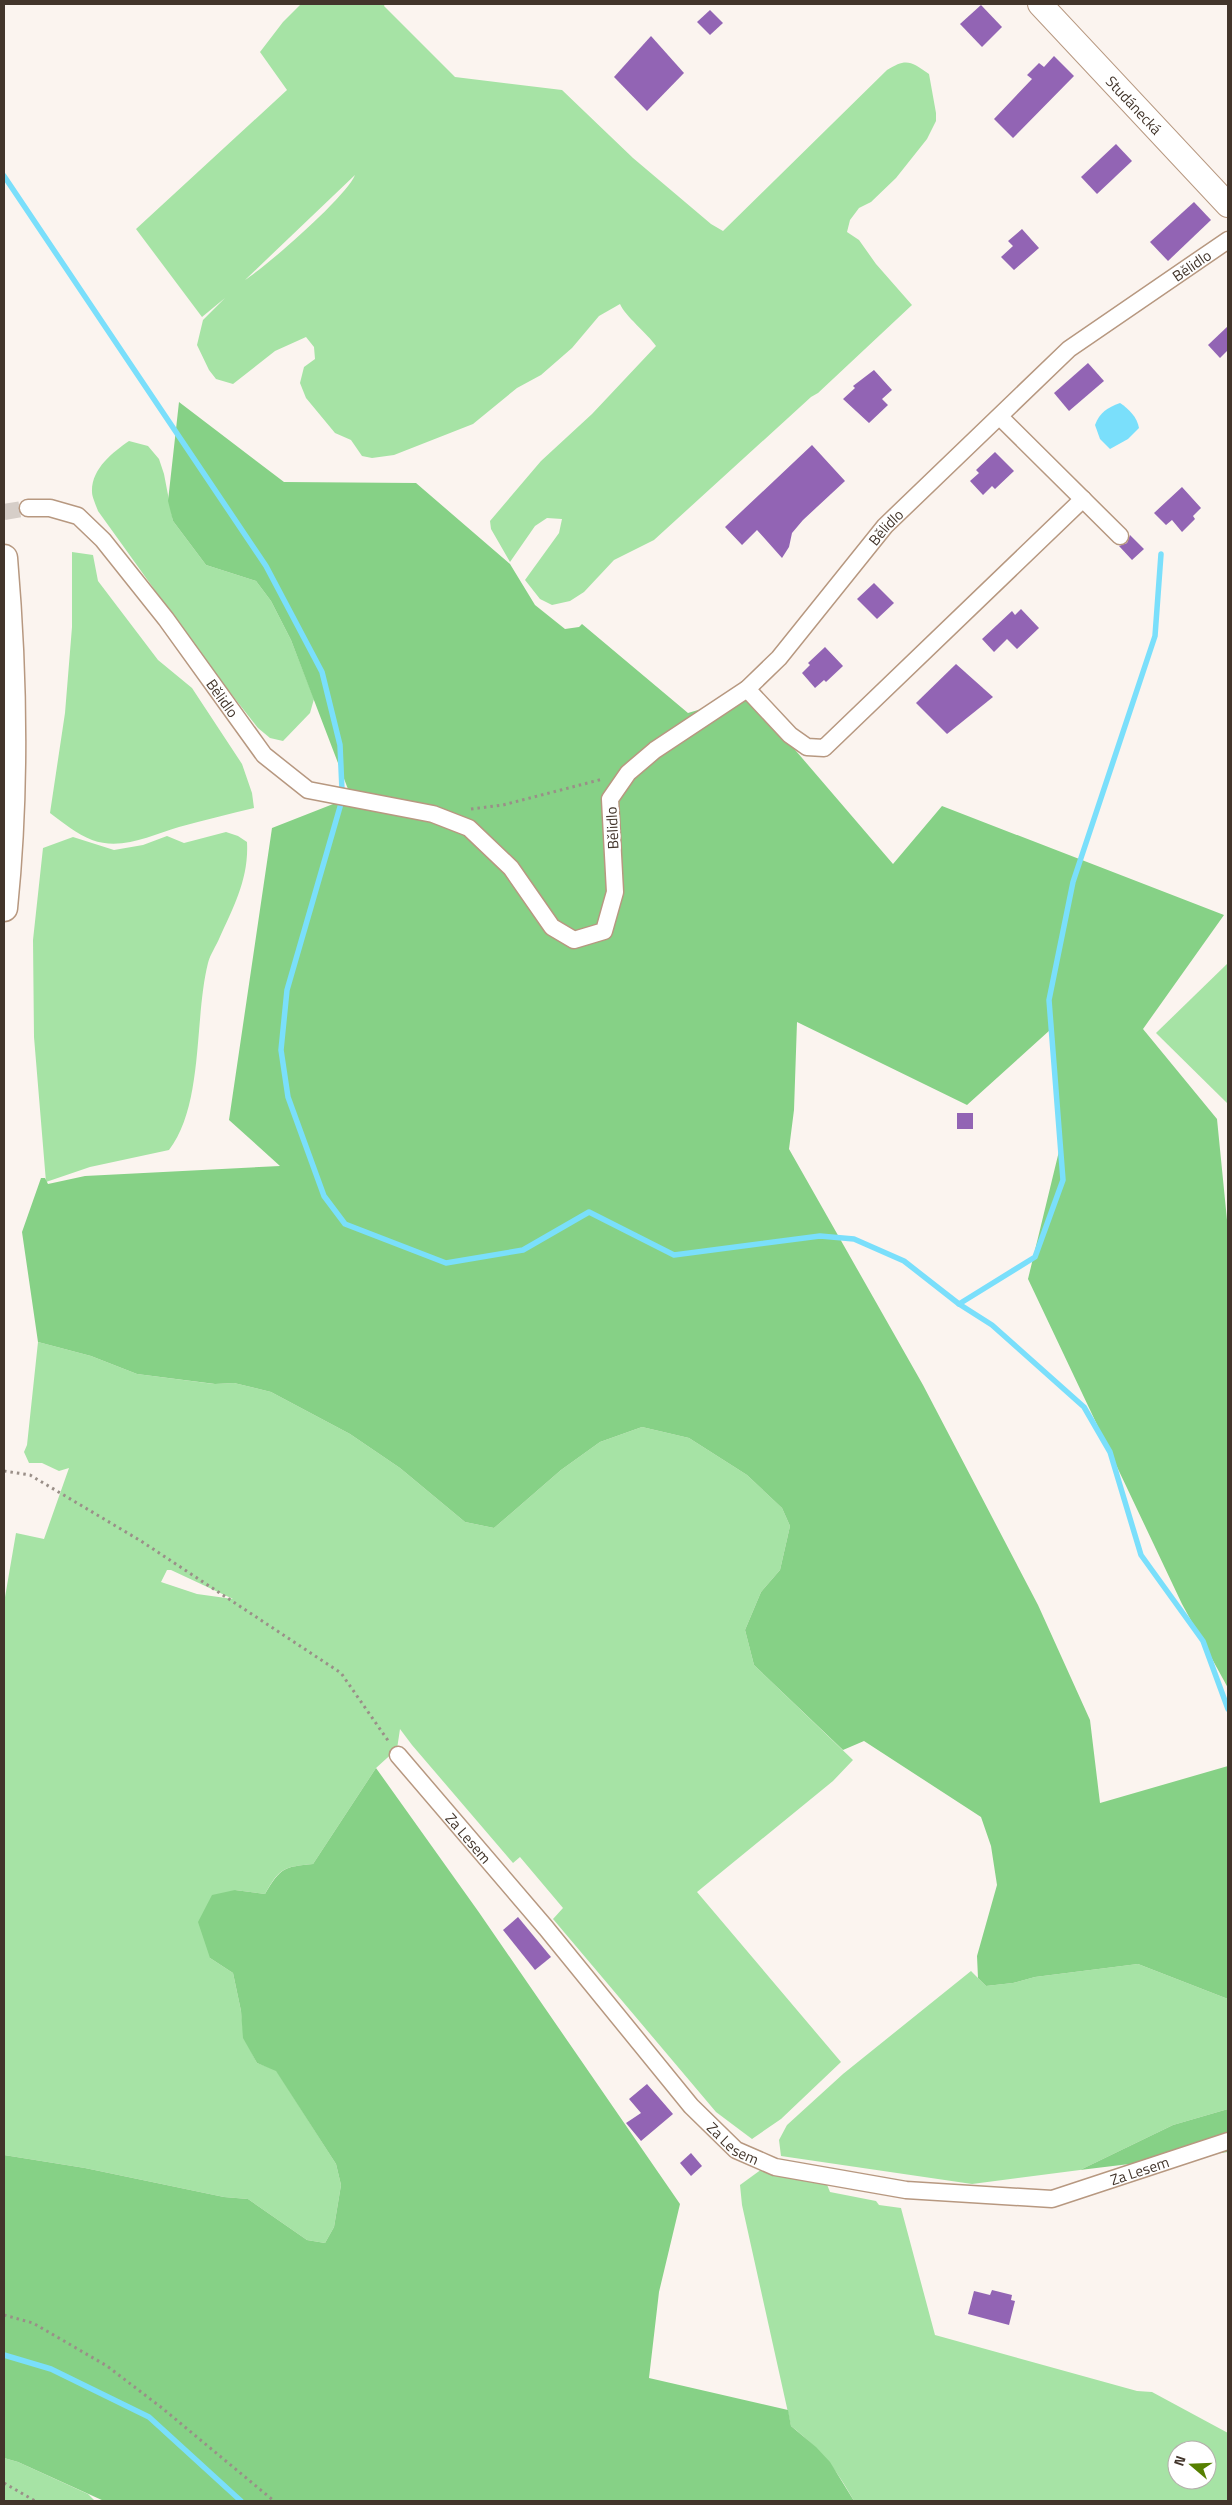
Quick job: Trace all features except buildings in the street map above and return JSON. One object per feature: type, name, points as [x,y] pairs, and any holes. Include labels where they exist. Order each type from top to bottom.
[{"type":"main road","points":[[4,558],[14,715],[13,790],[4,908]]},
{"type":"street","name":"Studánecká","points":[[1040,4],[1228,205]]},
{"type":"street","name":"Bělidlo","points":[[28,508],[50,508],[78,516],[103,540],[166,620],[264,755],[308,790],[433,814],[469,828],[511,868],[552,927],[574,940],[604,931],[615,892],[610,798],[628,772],[655,750],[747,689],[779,658],[885,526],[1069,349],[1228,240]]},
{"type":"street","points":[[1000,417],[1120,536]]},
{"type":"street","points":[[747,689],[790,736],[807,747],[824,748],[1083,499]]},
{"type":"street","name":"Za Lesem","points":[[398,1755],[546,1928],[691,2106],[736,2150],[776,2167],[906,2190],[1052,2199],[1228,2141]]},
{"type":"path","points":[[468,809],[503,805],[628,772]]},
{"type":"path","points":[[4,1471],[30,1475],[141,1541],[341,1673],[398,1755]]},
{"type":"path","points":[[4,2315],[34,2323],[107,2366],[162,2408],[274,2501]]},
{"type":"path","points":[[4,2483],[35,2501]]},
{"type":"green space","points":[[301,4],[385,4],[384,6],[455,77],[562,90],[633,158],[711,224],[723,231],[887,70],[904,63],[918,66],[929,74],[936,121],[927,139],[896,178],[871,202],[859,208],[850,220],[847,232],[859,240],[876,264],[912,305],[818,393],[811,397],[654,540],[614,560],[584,592],[570,601],[552,605],[540,599],[525,580],[559,533],[562,519],[547,518],[535,526],[510,562],[491,529],[490,521],[541,461],[592,414],[656,346],[626,314],[620,304],[599,316],[572,348],[541,375],[517,388],[473,424],[394,455],[372,458],[362,456],[351,440],[335,433],[306,398],[300,383],[304,367],[315,359],[314,347],[306,337],[275,351],[233,384],[216,379],[209,370],[197,345],[203,320],[225,298],[202,317],[136,229],[287,90],[260,52],[283,22]],"holes":[[[355,175],[349,185],[305,230],[245,280]]]},
{"type":"green space","points":[[179,402],[284,482],[416,483],[510,564],[535,605],[565,629],[579,627],[582,624],[688,713],[748,695],[893,864],[942,806],[1224,915],[1143,1029],[1217,1119],[1228,1230],[1228,1688],[1182,1604],[1028,1279],[1060,1147],[1050,1030],[967,1105],[797,1022],[794,1110],[789,1149],[923,1385],[1038,1605],[1090,1720],[1100,1803],[1228,1766],[1228,1999],[1138,1964],[1035,1977],[1013,1983],[986,1986],[978,1978],[977,1956],[997,1885],[991,1846],[981,1817],[864,1741],[843,1750],[754,1665],[745,1630],[761,1592],[780,1570],[790,1526],[782,1508],[747,1475],[689,1438],[642,1427],[600,1442],[561,1470],[494,1528],[465,1522],[400,1468],[350,1434],[271,1392],[234,1383],[215,1384],[137,1374],[91,1356],[38,1342],[22,1232],[41,1178],[45,1178],[48,1184],[85,1176],[280,1166],[229,1120],[272,828],[351,797],[291,640],[271,601],[256,581],[206,565],[173,521],[168,501]]},
{"type":"green space","points":[[129,441],[148,446],[159,459],[164,474],[173,521],[206,565],[256,581],[271,601],[291,640],[314,699],[310,713],[283,741],[270,738],[258,728],[210,667],[98,511],[92,492],[95,476],[104,462]]},
{"type":"green space","points":[[72,552],[93,555],[98,581],[158,660],[192,688],[242,764],[252,793],[254,808],[179,827],[136,841],[114,844],[86,838],[50,813],[65,713],[72,627]]},
{"type":"green space","points":[[226,832],[238,836],[247,842],[246,868],[235,903],[208,963],[193,1086],[188,1110],[180,1131],[169,1150],[90,1167],[46,1182],[34,1037],[33,940],[43,848],[73,837],[114,850],[143,845],[167,836],[184,843]]},
{"type":"green space","points":[[1228,963],[1228,1104],[1156,1033]]},
{"type":"green space","points":[[38,1342],[91,1356],[137,1374],[214,1384],[234,1383],[271,1392],[350,1434],[400,1468],[465,1522],[494,1528],[561,1470],[600,1442],[642,1427],[689,1438],[747,1475],[782,1508],[790,1526],[780,1570],[761,1592],[745,1630],[754,1665],[853,1760],[833,1781],[697,1892],[841,2062],[781,2119],[752,2139],[716,2112],[553,1919],[563,1908],[520,1857],[513,1863],[400,1729],[397,1749],[376,1768],[313,1864],[295,1866],[279,1873],[265,1894],[235,1890],[210,1958],[233,1973],[241,2011],[244,2038],[257,2063],[276,2070],[336,2164],[341,2185],[334,2227],[325,2243],[307,2240],[248,2199],[224,2197],[85,2168],[4,2155],[4,1603],[16,1533],[44,1539],[69,1468],[59,1471],[42,1463],[29,1463],[24,1452],[27,1445]],"holes":[[[167,1570],[171,1570],[233,1599],[197,1594],[161,1582]]]},
{"type":"green space","points":[[376,1768],[478,1911],[680,2204],[659,2292],[649,2378],[788,2410],[791,2426],[816,2447],[830,2462],[854,2501],[104,2501],[18,2462],[4,2458],[4,2155],[85,2168],[224,2197],[248,2199],[307,2240],[325,2243],[334,2227],[341,2185],[336,2164],[276,2071],[257,2063],[243,2038],[241,2011],[233,1973],[210,1958],[198,1922],[212,1895],[235,1890],[265,1894],[275,1878],[284,1870],[313,1864]]},
{"type":"green space","points":[[1138,1964],[1228,1999],[1228,2109],[1173,2125],[1080,2170],[972,2184],[781,2156],[779,2140],[787,2125],[843,2074],[971,1971],[986,1986],[1013,1983],[1035,1977]]},
{"type":"green space","points":[[1228,2109],[1228,2152],[1080,2170],[1173,2125]]},
{"type":"green space","points":[[762,2169],[826,2182],[830,2192],[876,2201],[879,2205],[901,2208],[935,2335],[1137,2391],[1152,2392],[1228,2433],[1228,2501],[854,2501],[841,2478],[827,2460],[791,2426],[742,2205],[740,2185]]},
{"type":"green space","points":[[4,2458],[18,2462],[88,2494],[95,2501],[4,2501]]},
{"type":"water","points":[[1120,403],[1132,414],[1139,428],[1128,439],[1110,449],[1100,439],[1095,425],[1104,411]]},
{"type":"waterway","points":[[4,176],[266,566],[322,672],[340,745],[342,790]]},
{"type":"waterway","points":[[959,1304],[1035,1257],[1063,1180],[1049,1000],[1073,882],[1155,636],[1161,554]]},
{"type":"waterway","points":[[342,800],[287,990],[281,1050],[288,1097],[324,1196],[345,1224],[446,1263],[523,1250],[589,1212],[674,1255],[820,1236],[854,1239],[904,1261],[959,1304],[992,1325],[1084,1407],[1110,1452],[1141,1555],[1203,1641],[1228,1709]]},
{"type":"waterway","points":[[4,2355],[51,2369],[149,2417],[241,2501]]},
{"type":"tunnel","points":[[4,512],[28,508]]}]
